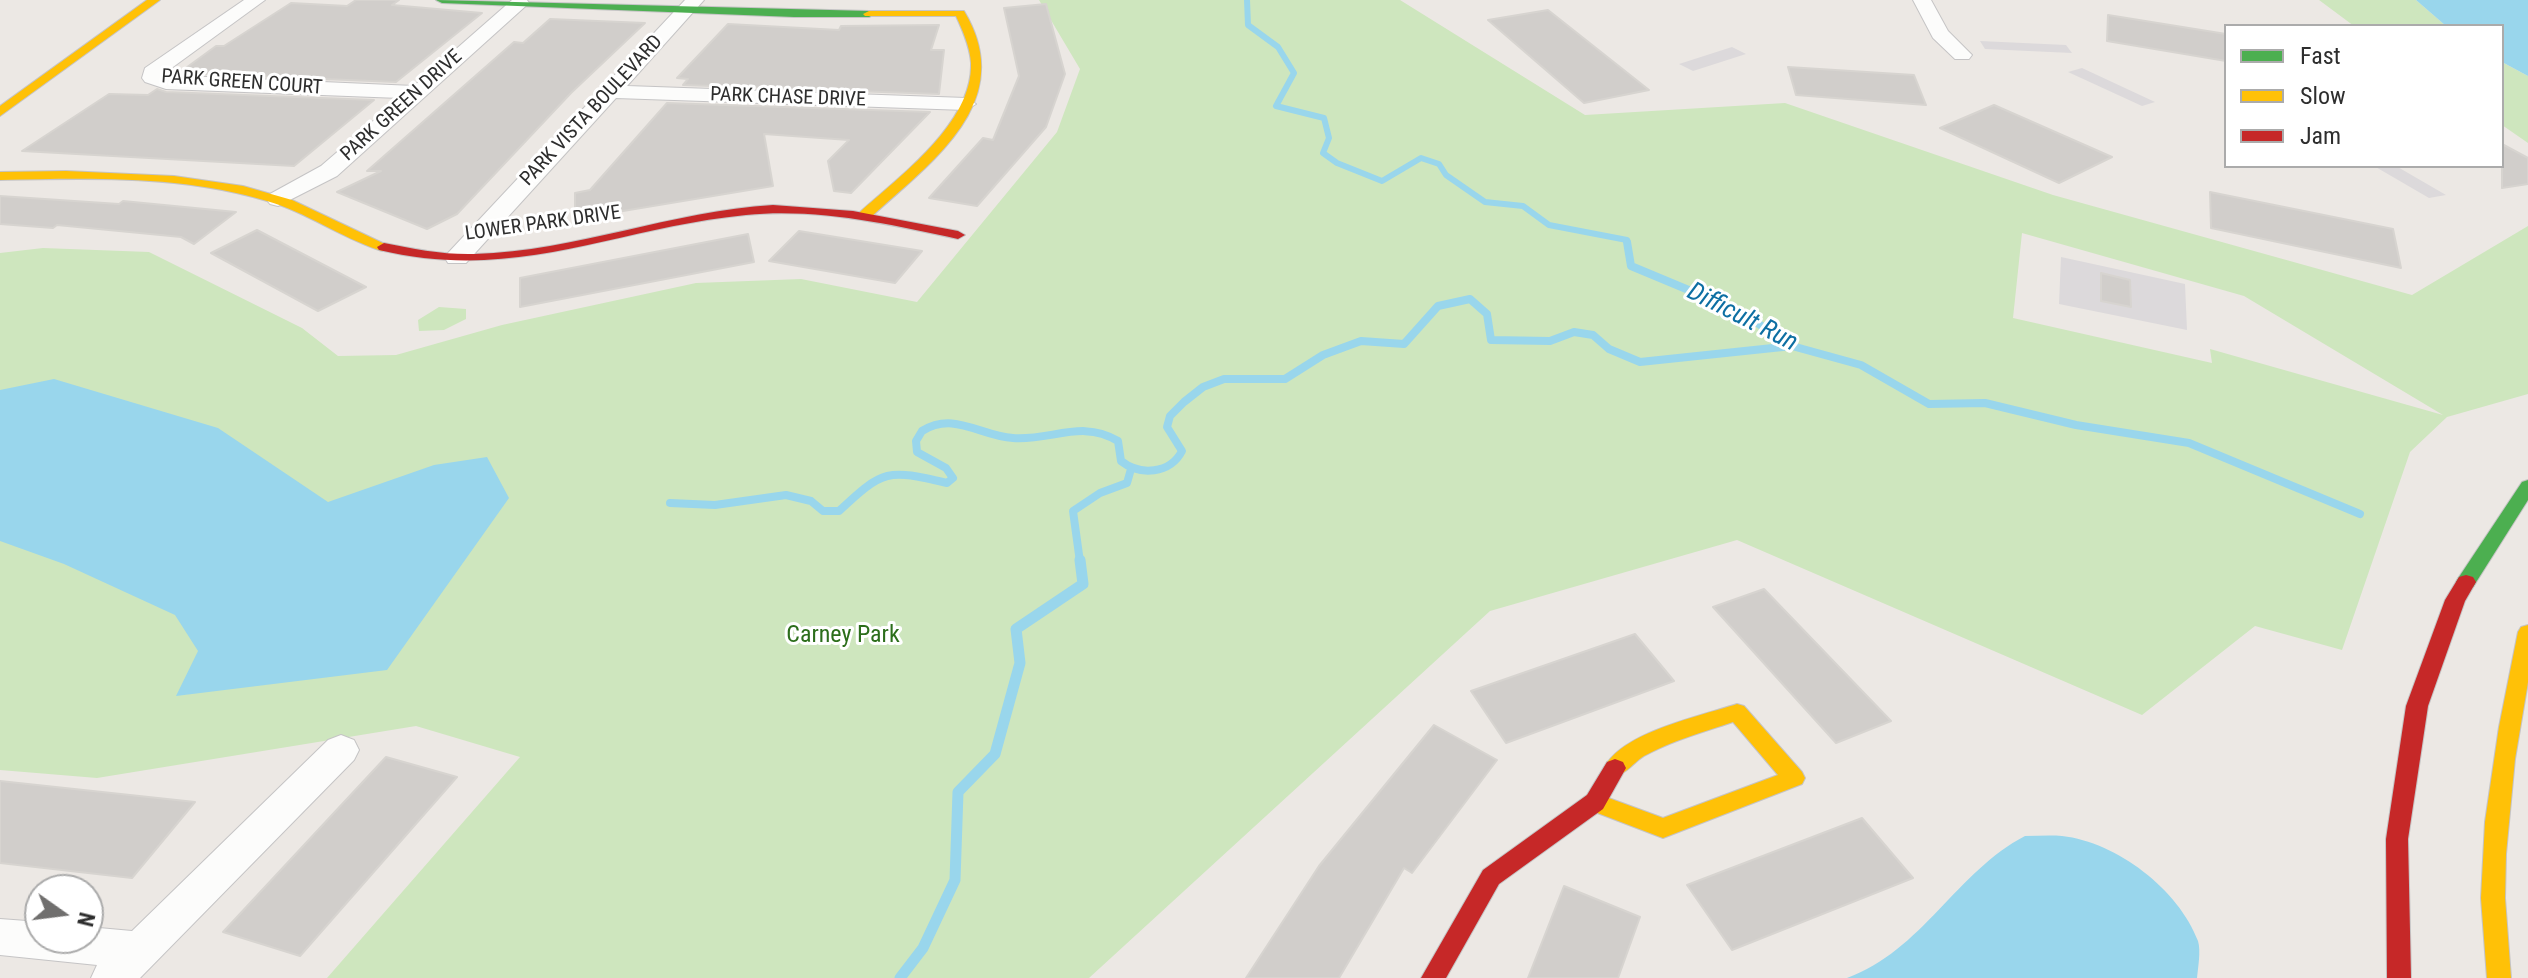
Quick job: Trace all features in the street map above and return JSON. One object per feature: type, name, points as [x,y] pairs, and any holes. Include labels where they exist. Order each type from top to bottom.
[{"type":"street","points":[[0,112],[154,0]]},
{"type":"street","name":"PARK GREEN COURT","points":[[256,0],[152,72],[152,78],[166,83],[416,92]]},
{"type":"street","points":[[442,0],[701,5],[794,14],[960,13],[973,37],[977,73],[966,104],[946,134],[865,215]]},
{"type":"street","points":[[1922,0],[1940,34],[1962,55]]},
{"type":"street","name":"PARK GREEN DRIVE","points":[[278,199],[329,171],[520,3]]},
{"type":"street","name":"PARK VISTA BOULEVARD","points":[[457,258],[610,92],[701,5]]},
{"type":"street","name":"PARK VISTA BOULEVARD","points":[[484,258],[633,93],[701,5]]},
{"type":"street","name":"PARK CHASE DRIVE","points":[[610,92],[966,104]]},
{"type":"street","name":"LOWER PARK DRIVE","points":[[0,176],[36,175],[220,186],[278,199],[348,234],[397,253],[457,258],[484,258],[574,246],[744,211],[804,210],[865,215],[958,235]]},
{"type":"street","points":[[2399,978],[2397,839],[2417,706],[2455,600],[2528,486]]},
{"type":"street","points":[[2499,978],[2493,889],[2496,819],[2514,697],[2528,632]]},
{"type":"street","points":[[1433,978],[1491,877],[1595,802],[1619,760],[1655,741],[1737,712],[1794,778],[1663,828],[1595,802]]},
{"type":"street","points":[[0,937],[126,964],[341,750]]},
{"type":"shaded area","points":[[1980,41],[2066,45],[2072,53],[1985,49]]},
{"type":"shaded area","points":[[1732,47],[1746,54],[1693,71],[1679,64]]},
{"type":"shaded area","points":[[2082,68],[2155,102],[2142,106],[2068,72]]},
{"type":"shaded area","points":[[2377,168],[2399,168],[2446,195],[2429,198]]},
{"type":"shaded area","points":[[2061,257],[2185,284],[2187,330],[2059,304]]},
{"type":"green space","name":"Carney Park","points":[[1039,0],[1400,0],[1585,115],[1785,103],[2053,195],[2412,295],[2528,226],[2528,394],[2447,417],[2410,452],[2342,650],[2255,626],[2142,715],[1737,540],[1490,611],[1089,978],[327,978],[520,757],[416,726],[97,778],[0,770],[0,253],[43,248],[149,252],[302,328],[338,356],[396,355],[502,325],[696,283],[801,279],[917,302],[1057,132],[1080,69]],"holes":[[[2022,233],[2244,296],[2443,415],[2210,349],[2212,363],[2013,318]]]},
{"type":"green space","points":[[2319,0],[2416,0],[2444,24],[2351,24]]},
{"type":"green space","points":[[2504,63],[2528,76],[2528,143],[2504,126]]},
{"type":"green space","points":[[439,307],[466,309],[466,319],[444,330],[419,331],[418,320]]},
{"type":"water","points":[[2416,0],[2528,0],[2528,76],[2504,63],[2504,24],[2444,24]]},
{"type":"water","points":[[54,379],[218,428],[328,502],[434,465],[487,457],[509,498],[387,670],[176,696],[198,651],[175,615],[64,564],[0,541],[0,390]]},
{"type":"water","points":[[2025,836],[2062,836],[2083,840],[2124,858],[2144,872],[2161,887],[2189,922],[2199,945],[2197,978],[1847,978],[1873,966],[1897,949],[1979,869]]},
{"type":"building","points":[[356,0],[399,0],[392,5],[482,13],[396,82],[179,73],[216,46],[224,46],[291,3],[347,6]]},
{"type":"building","points":[[1046,4],[1065,74],[1046,127],[977,206],[929,198],[983,138],[993,140],[1019,76],[1004,8]]},
{"type":"building","points":[[1548,10],[1649,90],[1584,103],[1488,20]]},
{"type":"building","points":[[2108,15],[2224,34],[2224,61],[2107,41]]},
{"type":"building","points":[[550,19],[645,23],[571,93],[457,214],[427,229],[337,192],[381,171],[367,171],[514,42],[523,43]]},
{"type":"building","points":[[728,24],[839,30],[841,26],[939,25],[931,50],[944,50],[939,94],[683,85],[688,79],[677,78]]},
{"type":"building","points":[[1788,67],[1914,75],[1926,105],[1796,95]]},
{"type":"building","points":[[157,89],[166,92],[374,100],[294,166],[22,151],[109,94],[148,95]]},
{"type":"building","points":[[667,103],[930,112],[851,193],[834,191],[828,161],[849,140],[764,134],[773,186],[575,219],[575,193],[590,190]]},
{"type":"building","points":[[1994,105],[2112,157],[2059,183],[1940,128]]},
{"type":"building","points":[[2504,145],[2528,158],[2528,184],[2502,188]]},
{"type":"building","points":[[2210,192],[2393,229],[2401,268],[2211,228]]},
{"type":"building","points":[[0,196],[119,204],[123,201],[236,212],[194,244],[181,237],[57,225],[53,228],[0,224]]},
{"type":"building","points":[[257,230],[366,287],[318,311],[211,253]]},
{"type":"building","points":[[799,231],[922,251],[895,283],[769,261]]},
{"type":"building","points":[[748,234],[754,262],[520,307],[520,278]]},
{"type":"building","points":[[2101,273],[2130,280],[2131,307],[2101,301]]},
{"type":"building","points":[[1764,589],[1891,721],[1836,743],[1713,607]]},
{"type":"building","points":[[1635,634],[1674,681],[1506,743],[1471,691]]},
{"type":"building","points":[[1434,725],[1497,760],[1412,873],[1404,868],[1339,978],[1246,978],[1319,866]]},
{"type":"building","points":[[386,757],[457,777],[300,956],[223,932]]},
{"type":"building","points":[[0,781],[195,802],[132,878],[0,863]]},
{"type":"building","points":[[1862,818],[1913,878],[1732,950],[1687,885]]},
{"type":"building","points":[[1564,886],[1640,917],[1618,978],[1528,978]]},
{"type":"waterway","name":"Difficult Run","points":[[1247,0],[1248,25],[1278,47],[1294,73],[1276,106],[1324,118],[1329,138],[1323,153],[1337,163],[1382,181],[1421,158],[1439,164],[1446,175],[1485,202],[1523,206],[1549,225],[1627,240],[1628,244]]},
{"type":"waterway","name":"Difficult Run","points":[[1627,242],[1631,266],[1739,311],[1792,346]]},
{"type":"waterway","points":[[670,503],[715,505],[786,495],[811,501],[823,511],[839,511],[866,487],[887,476],[911,476],[947,483],[953,478],[946,468],[917,452],[916,441],[922,431],[945,423],[1013,438],[1092,432],[1118,441],[1121,461],[1129,466],[1145,470],[1162,468],[1177,459],[1182,451],[1167,427],[1170,416],[1203,387],[1224,379],[1285,379],[1323,355],[1361,341],[1404,344],[1438,306],[1470,299],[1487,314],[1491,340],[1550,341],[1574,332],[1593,335],[1609,349],[1640,362],[1792,346]]},
{"type":"waterway","name":"Difficult Run","points":[[1792,346],[1861,365],[1929,404],[1985,403],[2076,425],[2189,443],[2360,514]]},
{"type":"waterway","points":[[1080,562],[1073,511],[1100,493],[1127,483],[1131,469]]},
{"type":"waterway","points":[[900,978],[923,948],[955,880],[958,792],[995,754],[1020,663],[1016,629],[1083,584],[1080,560]]},
{"type":"traffic: fast","points":[[442,0],[794,14],[869,14]]},
{"type":"traffic: fast","points":[[2466,582],[2528,486]]},
{"type":"traffic: slow","points":[[0,112],[154,0]]},
{"type":"traffic: slow","points":[[865,215],[916,169],[949,133],[972,94],[977,72],[973,41],[960,13],[869,14]]},
{"type":"traffic: slow","points":[[0,176],[138,177],[243,190],[287,203],[384,247]]},
{"type":"traffic: slow","points":[[2499,978],[2493,898],[2496,822],[2509,727],[2528,632]]},
{"type":"traffic: slow","points":[[1595,802],[1663,828],[1794,778],[1737,712],[1652,742],[1623,759],[1615,768]]},
{"type":"traffic: jam","points":[[384,247],[430,256],[475,258],[520,255],[701,217],[773,209],[853,215],[958,235]]},
{"type":"traffic: jam","points":[[2399,978],[2397,839],[2417,706],[2455,600],[2466,582]]},
{"type":"traffic: jam","points":[[1433,978],[1491,877],[1595,802],[1615,768]]}]
